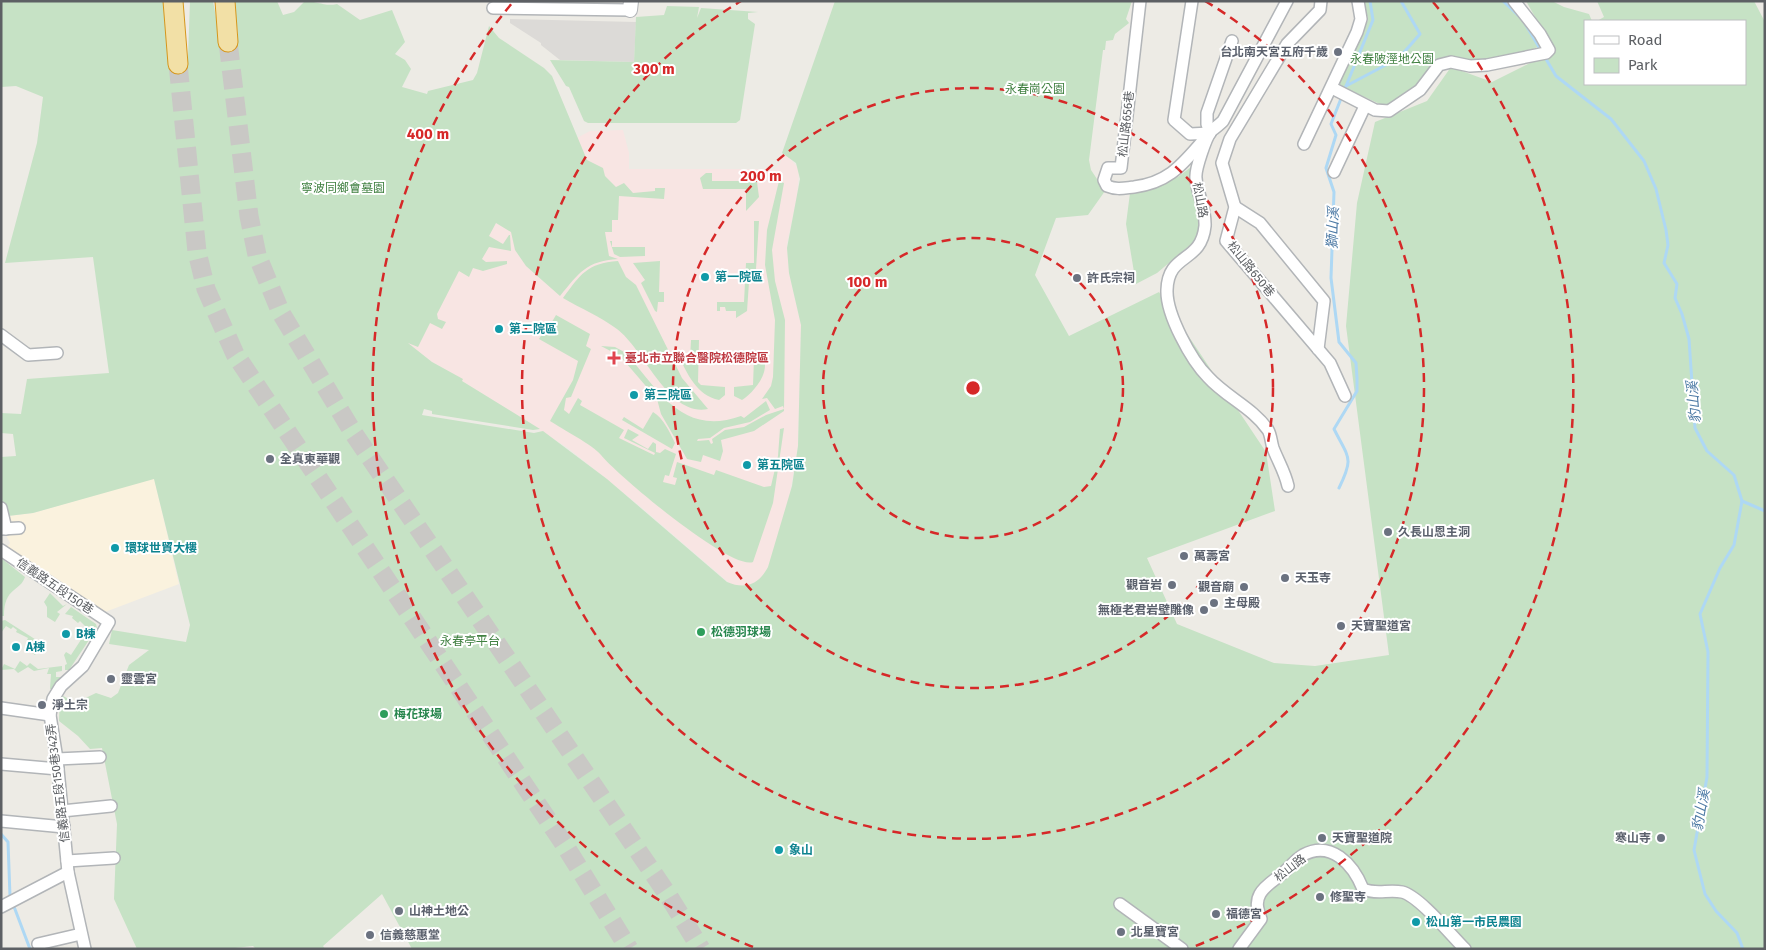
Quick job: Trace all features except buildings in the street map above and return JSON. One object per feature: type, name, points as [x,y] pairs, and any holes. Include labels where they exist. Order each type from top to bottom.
[{"type":"highway","points":[[173,1],[177,58],[181,1]]},
{"type":"highway","points":[[225,1],[228,42]]},
{"type":"street","name":"松山路656巷","points":[[1140,1],[1121,168],[1108,168],[1104,180],[1108,186],[1123,189],[1163,180],[1199,152]]},
{"type":"street","points":[[1192,1],[1174,120],[1190,134],[1199,152]]},
{"type":"street","name":"松山路","points":[[1287,1],[1223,121],[1210,133],[1199,152],[1195,176],[1205,210],[1205,227],[1200,245],[1192,254],[1172,267],[1168,273],[1168,306],[1177,328],[1207,377],[1255,415],[1269,431],[1288,486]]},
{"type":"street","points":[[1318,349],[1324,301],[1260,223],[1235,207],[1222,163],[1230,139],[1287,44],[1320,10],[1321,1]]},
{"type":"street","points":[[1304,144],[1350,56],[1361,19],[1358,1]]},
{"type":"street","points":[[1332,88],[1365,106],[1382,112],[1389,111],[1420,90],[1439,65],[1451,62],[1470,66],[1487,65],[1542,55],[1549,50],[1540,34],[1514,1]]},
{"type":"street","points":[[493,8],[631,6]]},
{"type":"street","points":[[1190,134],[1210,133],[1207,124],[1207,113],[1232,41]]},
{"type":"street","points":[[1334,172],[1365,106]]},
{"type":"street","name":"松山路650巷","points":[[1235,207],[1226,241],[1330,363],[1345,396]]},
{"type":"street","points":[[1,336],[28,355],[57,353]]},
{"type":"street","points":[[1,508],[3,529],[20,528]]},
{"type":"street","name":"信義路五段150巷","points":[[1,550],[109,622]]},
{"type":"street","name":"信義路五段150巷342弄","points":[[85,949],[67,867],[57,764],[50,715],[53,699],[61,686],[82,666],[109,622]]},
{"type":"street","points":[[1,708],[50,715]]},
{"type":"street","points":[[1,764],[57,764],[100,757]]},
{"type":"street","points":[[62,811],[111,806]]},
{"type":"street","points":[[1,821],[64,827]]},
{"type":"street","name":"松山路","points":[[1239,949],[1261,919],[1256,904],[1260,892],[1302,856],[1316,851],[1334,851],[1356,873],[1363,889],[1370,892],[1393,891],[1409,895],[1420,903],[1465,949]]},
{"type":"street","points":[[1,908],[67,867],[114,858]]},
{"type":"street","points":[[1120,904],[1182,949]]},
{"type":"street","points":[[38,944],[81,934]]},
{"type":"shaded area","points":[[510,19],[636,22],[634,62],[560,60],[541,43],[510,23]]},
{"type":"shaded area","name":"臺北市立聯合醫院松德院區","points":[[623,130],[629,153],[629,169],[774,169],[780,164],[782,153],[788,156],[799,169],[797,198],[787,243],[789,273],[801,325],[798,446],[788,505],[768,567],[762,578],[754,585],[735,586],[728,582],[641,507],[568,448],[462,381],[462,379],[432,362],[408,344],[465,255],[560,147],[590,131]]},
{"type":"shaded area","points":[[154,478],[179,584],[105,612],[7,547],[10,543],[6,535],[8,516],[33,513]]},
{"type":"green space","points":[[1,1],[167,1],[167,49],[170,61],[186,60],[188,56],[190,1],[213,1],[219,34],[235,40],[238,34],[234,1],[277,1],[283,15],[294,12],[305,1],[329,5],[337,4],[360,20],[392,10],[405,42],[395,54],[405,60],[411,69],[402,87],[427,94],[428,91],[473,80],[477,73],[489,26],[499,38],[544,68],[552,76],[587,160],[603,168],[605,176],[616,187],[624,183],[633,193],[655,191],[655,188],[665,188],[664,199],[619,196],[618,220],[612,220],[612,232],[605,232],[609,256],[618,259],[598,262],[584,270],[560,296],[526,266],[515,250],[511,232],[496,223],[489,236],[503,244],[510,235],[511,251],[489,247],[482,259],[486,262],[507,261],[507,264],[483,271],[473,268],[469,277],[459,271],[437,314],[438,319],[446,322],[442,329],[430,323],[418,347],[408,343],[432,362],[463,379],[462,381],[540,429],[533,430],[432,414],[432,411],[424,409],[422,415],[534,433],[543,431],[607,479],[727,582],[746,585],[760,578],[768,567],[792,486],[798,446],[801,325],[789,273],[787,248],[800,179],[796,163],[782,153],[835,1],[1132,1],[1126,19],[1129,23],[1115,34],[1113,40],[1106,41],[1105,50],[1103,50],[1089,160],[1091,170],[1105,191],[1088,215],[1056,218],[1035,275],[1069,336],[1159,292],[1266,452],[1275,511],[1147,558],[1177,624],[1274,663],[1315,666],[1389,655],[1346,326],[1357,203],[1375,122],[1427,101],[1451,67],[1492,82],[1544,56],[1551,45],[1526,1],[1552,1],[1564,7],[1589,14],[1592,20],[1584,20],[1584,85],[1746,85],[1746,20],[1599,20],[1604,17],[1597,1],[1754,1],[1765,22],[1765,949],[412,949],[382,894],[323,946],[325,949],[256,949],[253,946],[226,949],[137,949],[114,899],[117,824],[102,748],[90,749],[78,736],[59,721],[60,694],[75,703],[96,693],[111,698],[118,693],[129,665],[149,650],[109,644],[112,630],[186,642],[190,625],[154,479],[33,513],[8,516],[1,497],[1,457],[16,456],[13,434],[1,433],[1,413],[21,414],[27,379],[109,373],[93,257],[5,263],[37,143],[43,97],[16,86],[1,87]]},
{"type":"green space","name":"永春陂溼地公園","points":[[1364,1],[1504,1],[1527,23],[1540,46],[1503,62],[1485,63],[1446,57],[1431,63],[1423,81],[1414,91],[1384,106],[1339,85],[1368,20]]},
{"type":"green space","points":[[667,6],[699,7],[697,18],[701,8],[758,12],[748,13],[748,19],[755,24],[740,120],[736,123],[588,123],[584,121],[569,87],[566,86],[550,60],[634,62],[636,17],[664,15]]},
{"type":"green space","points":[[1191,167],[1200,224],[1196,240],[1157,273],[1136,284],[1126,224],[1130,193],[1151,188],[1178,177]]},
{"type":"green space","points":[[706,173],[712,173],[712,181],[740,181],[740,178],[757,182],[759,197],[746,211],[746,189],[703,189],[700,178]]},
{"type":"green space","points":[[779,181],[784,183],[772,250],[775,281],[785,320],[784,411],[754,431],[721,440],[723,451],[720,461],[703,455],[701,462],[687,459],[661,414],[657,399],[620,356],[601,346],[615,347],[626,353],[674,407],[688,415],[703,420],[721,421],[741,416],[744,418],[766,401],[770,410],[750,422],[724,428],[710,438],[698,439],[697,441],[709,440],[711,444],[713,443],[712,439],[725,430],[744,427],[766,415],[784,409],[783,406],[775,409],[767,398],[762,399],[771,386],[773,377],[775,320],[765,265],[767,230]]},
{"type":"green space","points":[[754,221],[759,221],[756,269],[749,282],[747,311],[736,318],[736,311],[726,311],[725,307],[720,307],[720,311],[717,311],[717,302],[744,302],[746,263],[754,263]]},
{"type":"green space","points":[[610,241],[612,241],[612,247],[645,247],[645,256],[620,257],[614,254]]},
{"type":"green space","points":[[618,261],[626,277],[636,285],[682,378],[708,409],[694,409],[681,403],[669,393],[637,351],[617,329],[563,298],[585,272],[599,264]]},
{"type":"green space","points":[[660,261],[659,292],[664,292],[664,302],[658,302],[657,312],[641,283],[645,280],[633,263]]},
{"type":"green space","points":[[556,315],[590,334],[586,346],[591,349],[571,397],[566,398],[564,410],[569,414],[578,398],[582,401],[580,405],[624,430],[619,438],[654,455],[655,453],[624,438],[628,429],[639,435],[632,440],[648,449],[653,442],[656,444],[656,452],[660,453],[665,449],[676,454],[669,476],[665,475],[663,482],[675,485],[677,478],[673,477],[677,462],[714,475],[716,470],[764,487],[771,486],[778,456],[780,429],[784,428],[773,503],[753,562],[741,561],[722,552],[699,537],[650,500],[597,451],[550,421],[573,380],[578,361],[539,339],[544,331],[546,332]]},
{"type":"green space","points":[[691,340],[699,340],[698,382],[701,385],[725,387],[725,395],[719,400],[704,394],[698,388],[681,361],[678,354],[686,354],[686,359],[690,359]]},
{"type":"green space","points":[[754,358],[763,358],[765,369],[763,376],[756,387],[742,400],[734,396],[734,387],[753,385]]},
{"type":"green space","points":[[653,412],[671,434],[675,443],[672,449],[622,420],[624,417],[643,429]]},
{"type":"green space","points":[[1,558],[25,577],[23,582],[9,595],[4,616],[1,616]]},
{"type":"green space","points":[[50,593],[63,606],[67,604],[57,612],[60,614],[55,622],[47,617],[47,607],[44,602]]},
{"type":"green space","points":[[71,607],[96,624],[97,628],[69,670],[65,670],[65,665],[67,664],[64,655],[66,652],[71,655],[88,629],[80,621],[78,623],[72,618],[73,616],[65,614]]},
{"type":"green space","points":[[5,620],[41,643],[35,655],[28,650],[32,643],[27,640],[28,638],[16,632],[17,630],[13,627],[11,629],[6,626],[1,633],[1,621]]},
{"type":"green space","points":[[20,661],[27,666],[30,663],[38,669],[62,666],[62,671],[56,672],[56,677],[68,677],[54,689],[50,689],[51,674],[47,674],[49,668],[34,671],[28,667],[18,673],[14,669],[1,670],[4,664],[15,669]]},
{"type":"waterway","points":[[1346,86],[1373,20],[1370,1]]},
{"type":"waterway","name":"獅山溪","points":[[1344,90],[1346,86],[1399,58],[1420,34],[1401,1]]},
{"type":"waterway","name":"豹山溪","points":[[1503,1],[1523,20],[1556,76],[1611,119],[1644,161],[1656,189],[1666,230],[1668,245],[1664,263],[1677,284],[1675,298],[1689,339],[1695,428],[1707,451],[1734,475],[1742,501],[1734,545],[1720,568],[1700,614],[1708,652],[1707,777],[1694,850],[1705,894],[1716,911],[1737,933],[1743,949]]},
{"type":"waterway","name":"獅山溪","points":[[1339,488],[1347,470],[1348,458],[1334,429],[1357,391],[1356,363],[1339,342],[1331,278],[1334,192],[1326,168],[1336,135],[1331,124],[1342,96]]},
{"type":"waterway","points":[[1742,501],[1765,511]]},
{"type":"waterway","points":[[1,834],[8,842],[10,896],[30,949]]},
{"type":"tunnel","points":[[228,42],[249,216],[257,255],[281,313],[354,434],[668,895],[701,949]]},
{"type":"tunnel","points":[[178,64],[197,252],[206,289],[235,354],[564,844],[629,949]]},
{"type":"place","name":"台北南天宮五府千歲","points":[[1338,52]]},
{"type":"place","name":"第一院區","points":[[705,277]]},
{"type":"place","name":"許氏宗祠","points":[[1077,278]]},
{"type":"place","name":"第二院區","points":[[499,329]]},
{"type":"place","name":"臺北市立聯合醫院松德院區","points":[[614,358]]},
{"type":"place","name":"第三院區","points":[[634,395]]},
{"type":"place","name":"全真東華觀","points":[[270,459]]},
{"type":"place","name":"第五院區","points":[[747,465]]},
{"type":"place","name":"久長山恩主洞","points":[[1388,532]]},
{"type":"place","name":"環球世貿大樓","points":[[115,548]]},
{"type":"place","name":"萬壽宮","points":[[1184,556]]},
{"type":"place","name":"天玉寺","points":[[1285,578]]},
{"type":"place","name":"觀音岩","points":[[1172,585]]},
{"type":"place","name":"觀音廟","points":[[1244,587]]},
{"type":"place","name":"主母殿","points":[[1214,603]]},
{"type":"place","name":"無極老君岩壁雕像","points":[[1204,610]]},
{"type":"place","name":"天寶聖道宮","points":[[1341,626]]},
{"type":"place","name":"松德羽球場","points":[[701,632]]},
{"type":"place","name":"B棟","points":[[66,634]]},
{"type":"place","name":"A棟","points":[[16,647]]},
{"type":"place","name":"靈雲宮","points":[[111,679]]},
{"type":"place","name":"淨土宗","points":[[42,705]]},
{"type":"place","name":"梅花球場","points":[[384,714]]},
{"type":"place","name":"天寶聖道院","points":[[1322,838]]},
{"type":"place","name":"寒山寺","points":[[1661,838]]},
{"type":"place","name":"象山","points":[[779,850]]},
{"type":"place","name":"修聖寺","points":[[1320,897]]},
{"type":"place","name":"山神土地公","points":[[399,911]]},
{"type":"place","name":"福德宮","points":[[1216,914]]},
{"type":"place","name":"松山第一市民農園","points":[[1416,922]]},
{"type":"place","name":"北星寶宮","points":[[1121,932]]},
{"type":"place","name":"信義慈惠堂","points":[[370,935]]},
{"type":"park label","name":"永春崗公園","points":[[1035,89]]},
{"type":"park label","name":"寧波同鄉會墓園","points":[[343,188]]},
{"type":"park label","name":"永春亭平台","points":[[470,641]]}]
